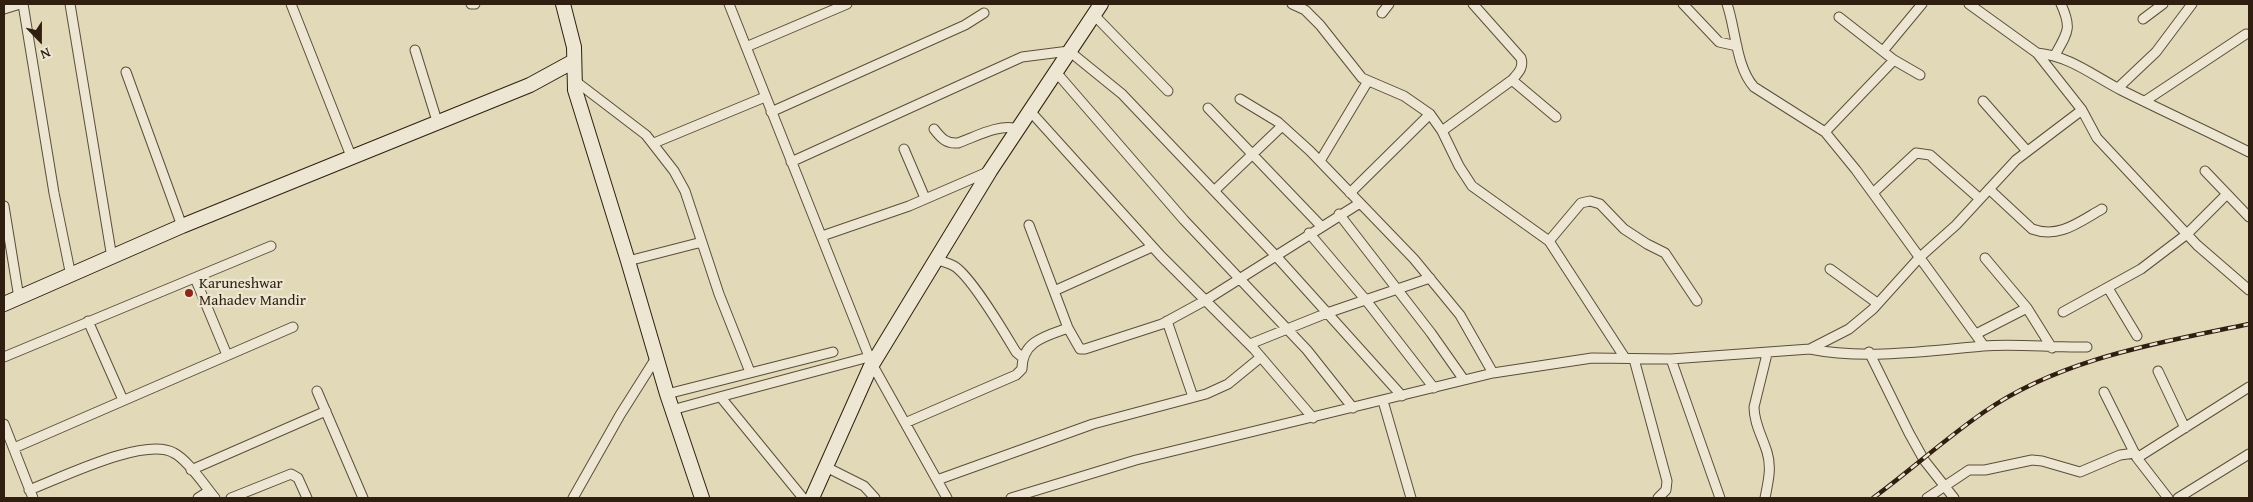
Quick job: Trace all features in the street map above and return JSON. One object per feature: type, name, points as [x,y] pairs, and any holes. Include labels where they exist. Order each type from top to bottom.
[{"type":"street","points":[[4,9],[22,4],[54,193],[71,276]]},
{"type":"street","points":[[70,4],[112,258]]},
{"type":"street","points":[[291,4],[351,156]]},
{"type":"street","points":[[563,4],[574,46],[574,85],[667,394],[702,498]]},
{"type":"street","points":[[729,4],[871,361],[947,498]]},
{"type":"street","points":[[746,47],[847,4]]},
{"type":"street","points":[[1292,4],[1305,10],[1320,25],[1353,68],[1368,81],[1404,96],[1430,114],[1442,131],[1459,166],[1472,186],[1549,240],[1629,359],[1667,481],[1666,490],[1658,498]]},
{"type":"street","points":[[1382,13],[1389,4]]},
{"type":"street","points":[[1442,131],[1512,80],[1521,70],[1523,64],[1520,58],[1473,4]]},
{"type":"street","points":[[1682,4],[1719,42],[1737,46]]},
{"type":"street","points":[[1727,4],[1734,25],[1738,56],[1748,80],[1754,87],[1824,132],[1873,193],[1984,346]]},
{"type":"street","points":[[1883,51],[1922,4]]},
{"type":"street","points":[[1969,4],[1982,7],[2037,53],[2082,110],[2097,138],[2187,234],[2249,290]]},
{"type":"street","points":[[2055,55],[2068,28],[2068,21],[2061,4]]},
{"type":"street","points":[[2144,19],[2163,4]]},
{"type":"street","points":[[2118,88],[2156,52],[2192,4]]},
{"type":"street","points":[[812,498],[871,361],[990,170],[1055,71],[1098,10],[1168,91]]},
{"type":"street","points":[[771,112],[965,25],[984,13]]},
{"type":"street","points":[[1839,17],[1894,60],[1920,75]]},
{"type":"street","points":[[2145,101],[2246,34]]},
{"type":"street","points":[[415,50],[437,121]]},
{"type":"street","points":[[791,162],[1022,57],[1069,51],[1122,94],[1276,256],[1402,396]]},
{"type":"street","points":[[2037,53],[2055,55],[2249,152]]},
{"type":"street","points":[[1824,132],[1894,60]]},
{"type":"street","points":[[4,304],[182,226],[550,75],[574,61]]},
{"type":"street","points":[[1055,71],[1184,220],[1307,350],[1352,408]]},
{"type":"street","points":[[126,72],[182,226]]},
{"type":"street","points":[[550,75],[574,85],[634,124],[654,143],[685,191],[750,372]]},
{"type":"street","points":[[1512,80],[1556,117]]},
{"type":"street","points":[[1320,161],[1368,81]]},
{"type":"street","points":[[654,143],[765,98]]},
{"type":"street","points":[[1240,99],[1282,126],[1320,161],[1430,278],[1460,315],[1493,373]]},
{"type":"street","points":[[1983,101],[2027,151]]},
{"type":"street","points":[[1208,108],[1321,226]]},
{"type":"street","points":[[1810,350],[1848,329],[1877,303],[1919,258],[1956,225],[2016,160],[2082,110]]},
{"type":"street","points":[[1030,111],[1152,247],[1250,344],[1313,418]]},
{"type":"street","points":[[1350,192],[1430,114]]},
{"type":"street","points":[[1214,191],[1253,156],[1282,126]]},
{"type":"street","points":[[934,129],[943,140],[951,144],[1002,128],[1012,127],[1018,129]]},
{"type":"street","points":[[904,148],[925,198]]},
{"type":"street","points":[[1873,193],[1916,153],[1923,152],[1930,155],[1980,199]]},
{"type":"street","points":[[822,236],[909,206],[990,170]]},
{"type":"street","points":[[2205,171],[2249,217]]},
{"type":"street","points":[[1989,189],[2032,229],[2041,232],[2053,234],[2065,230],[2102,209]]},
{"type":"street","points":[[2064,312],[2141,269],[2187,234],[2227,194]]},
{"type":"street","points":[[1549,240],[1581,203],[1590,201],[1600,204],[1624,229],[1665,253],[1672,260],[1697,301]]},
{"type":"street","points":[[1029,225],[1068,328],[1080,349],[1085,349],[1167,321],[1206,300],[1309,233],[1360,203]]},
{"type":"street","points":[[4,206],[19,298]]},
{"type":"street","points":[[1340,214],[1432,333],[1464,380]]},
{"type":"street","points":[[1309,233],[1365,299],[1434,388]]},
{"type":"street","points":[[628,261],[702,242]]},
{"type":"street","points":[[4,357],[272,246]]},
{"type":"street","points":[[1054,291],[1152,247]]},
{"type":"street","points":[[1985,258],[2027,308],[2052,348]]},
{"type":"street","points":[[936,259],[953,265],[960,271],[985,304],[1016,352],[1022,357]]},
{"type":"street","points":[[1830,270],[1877,303]]},
{"type":"street","points":[[195,278],[227,355]]},
{"type":"street","points":[[1250,344],[1326,313],[1430,278]]},
{"type":"street","points":[[2108,288],[2137,336]]},
{"type":"street","points":[[1976,334],[2027,308]]},
{"type":"street","points":[[88,321],[122,400]]},
{"type":"street","points":[[1167,321],[1193,397]]},
{"type":"street","points":[[14,448],[293,327]]},
{"type":"street","points":[[905,423],[1016,375],[1022,369],[1022,357],[1040,339],[1068,328]]},
{"type":"street","points":[[1011,498],[1136,460],[1493,373],[1565,360],[1671,359],[1810,350],[1828,353],[1939,352],[1984,346],[2086,347]]},
{"type":"street","points":[[667,394],[833,352]]},
{"type":"street","points":[[1869,352],[1924,460],[1945,484],[1954,498]]},
{"type":"street","points":[[1765,498],[1770,466],[1768,453],[1754,415],[1754,406],[1767,354]]},
{"type":"street","points":[[937,480],[1093,424],[1193,397],[1228,384],[1261,357]]},
{"type":"street","points":[[573,498],[620,415],[656,358]]},
{"type":"street","points":[[1671,359],[1720,498]]},
{"type":"street","points":[[672,410],[871,361]]},
{"type":"street","points":[[2158,371],[2185,428]]},
{"type":"street","points":[[1927,498],[1945,484],[1969,470],[1985,470],[2032,460],[2042,460],[2080,472],[2120,455],[2136,455],[2185,428],[2249,387]]},
{"type":"street","points":[[317,391],[363,498]]},
{"type":"street","points":[[2104,392],[2136,455],[2168,498]]},
{"type":"street","points":[[723,396],[724,400],[803,498]]},
{"type":"street","points":[[1383,401],[1411,498]]},
{"type":"street","points":[[191,470],[326,412]]},
{"type":"street","points":[[4,424],[31,494],[134,450],[164,448],[173,452],[212,495],[198,498]]},
{"type":"street","points":[[2178,498],[2249,454]]},
{"type":"street","points":[[826,467],[864,486],[874,498]]},
{"type":"street","points":[[231,498],[291,474],[298,478],[307,498]]},
{"type":"railway","points":[[1873,498],[1984,412],[2014,393],[2046,378],[2078,365],[2112,355],[2249,324]]},
{"type":"place","name":"Karuneshwar Mahadev Mandir","points":[[189,293]]}]
